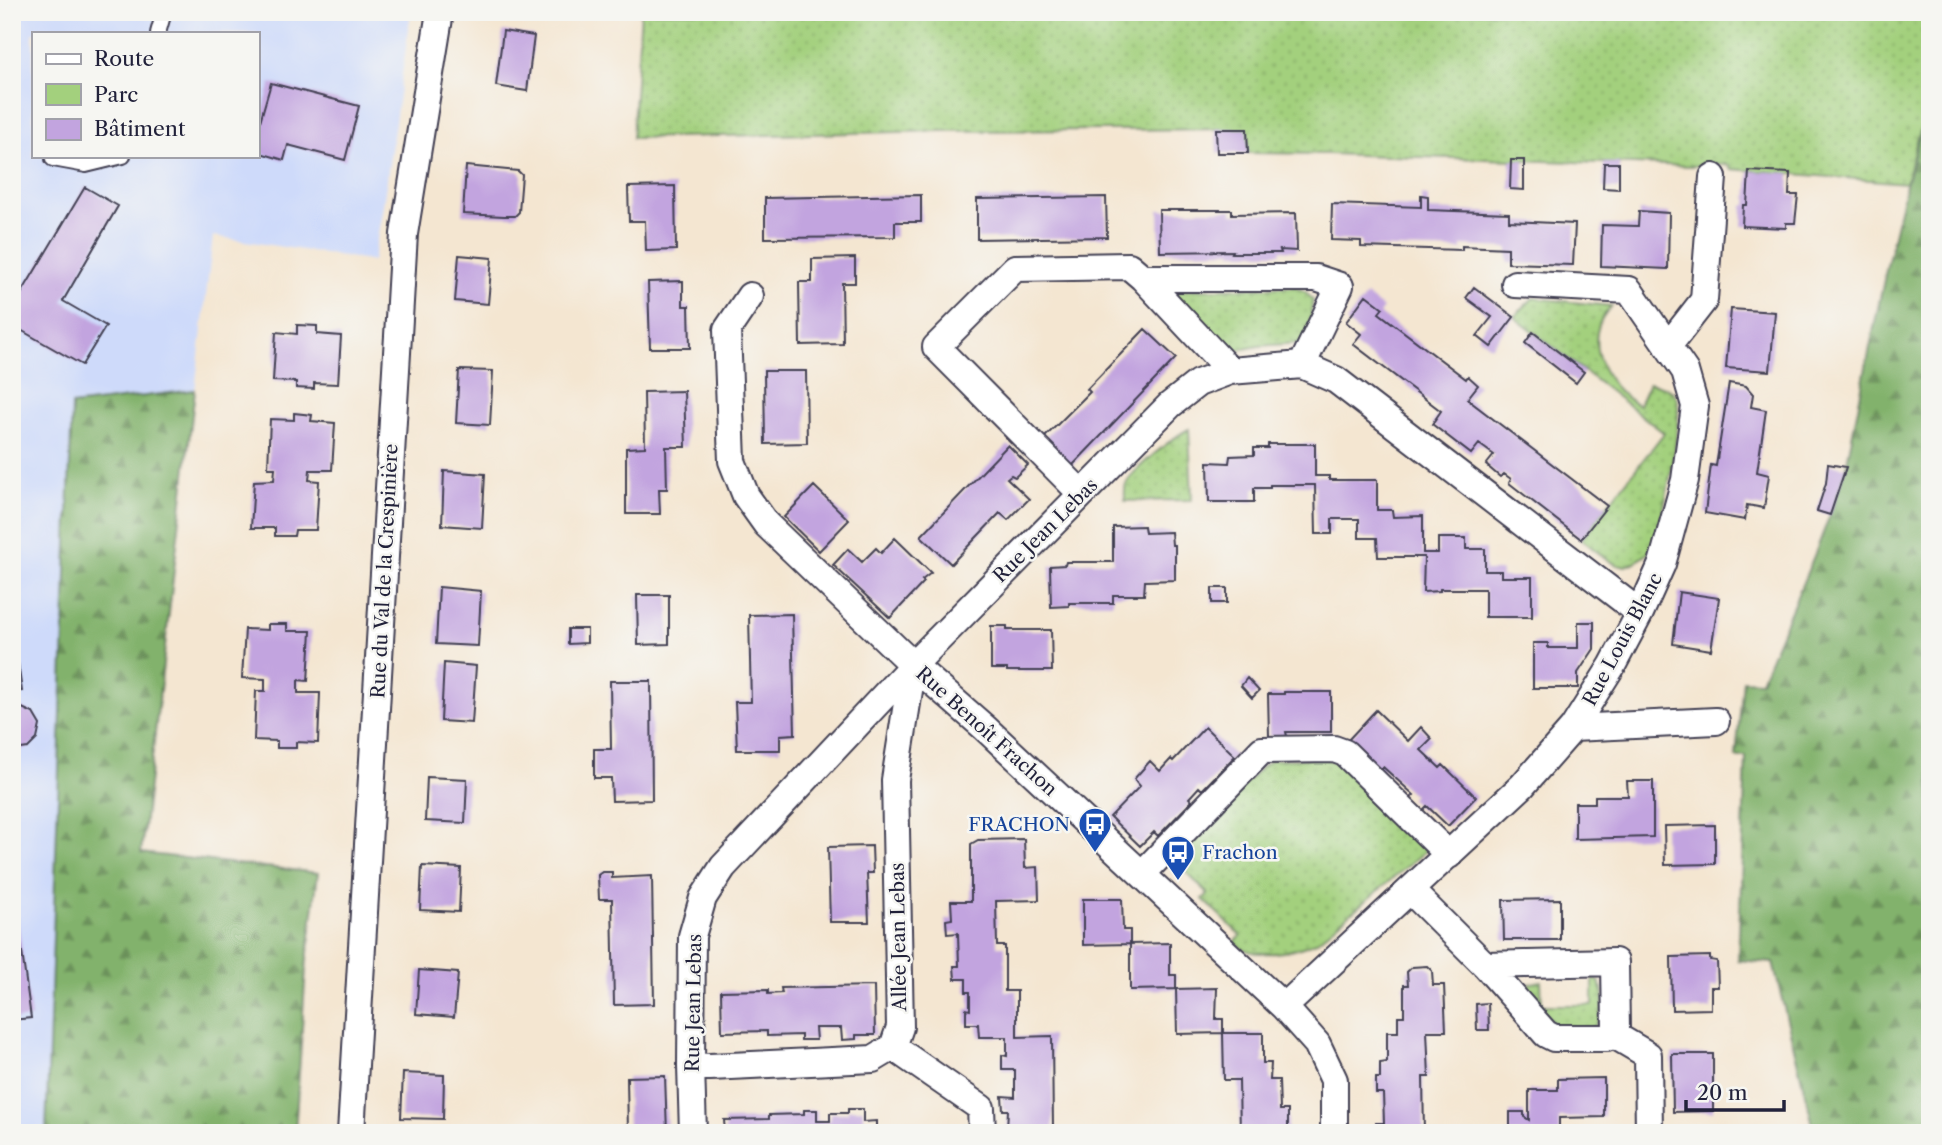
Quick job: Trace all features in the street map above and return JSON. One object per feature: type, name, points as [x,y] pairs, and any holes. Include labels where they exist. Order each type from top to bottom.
[{"type":"street","name":"Rue du Val de la Crespinière","points":[[351,1133],[404,234],[440,12]]},
{"type":"street","points":[[1669,345],[1704,300],[1713,177]]},
{"type":"street","points":[[1081,493],[936,347],[1015,268],[1129,266],[1230,371]]},
{"type":"street","points":[[1143,278],[1316,278],[1340,286],[1302,365]]},
{"type":"street","name":"Rue Louis Blanc","points":[[1284,1007],[1522,786],[1573,729],[1612,666],[1662,564],[1685,480],[1695,405],[1685,371],[1629,290],[1515,284]]},
{"type":"street","name":"Rue Benoît Frachon","points":[[750,296],[727,330],[732,461],[746,496],[766,524],[913,664],[1284,1007],[1317,1044],[1334,1080],[1334,1133]]},
{"type":"street","name":"Rue Jean Lebas","points":[[693,1133],[692,936],[703,898],[723,867],[913,664],[1170,405],[1198,383],[1230,371],[1302,365],[1336,380],[1640,613]]},
{"type":"street","name":"Allée Jean Lebas","points":[[892,1047],[900,1027],[895,780],[913,664]]},
{"type":"street","name":"Rue Louis Blanc","points":[[1573,729],[1716,721]]},
{"type":"street","points":[[1142,874],[1262,750],[1334,749],[1345,753],[1449,855]]},
{"type":"street","points":[[1411,891],[1485,965],[1546,1034],[1554,1038],[1607,1038],[1614,1035],[1615,962],[1485,965]]},
{"type":"street","points":[[1614,1035],[1648,1055],[1649,1133]]},
{"type":"street","points":[[691,1066],[873,1059],[892,1047],[981,1108],[982,1133]]},
{"type":"lane","points":[[158,32],[164,12]]},
{"type":"lane","points":[[53,159],[86,165],[115,158]]},
{"type":"shaded area","points":[[12,12],[411,12],[373,261],[213,236],[195,390],[72,405],[46,1133],[12,1133]]},
{"type":"green space","points":[[641,12],[1930,12],[1930,99],[1906,183],[1731,169],[1729,165],[1710,163],[1694,166],[1248,153],[1246,129],[943,131],[632,138]]},
{"type":"green space","points":[[1930,99],[1930,1133],[1815,1133],[1773,963],[1738,960],[1746,757],[1736,757],[1743,680],[1761,681],[1817,548],[1846,467],[1894,236]]},
{"type":"green space","points":[[1296,287],[1306,292],[1313,300],[1308,333],[1299,343],[1228,352],[1173,292],[1175,290]]},
{"type":"green space","points":[[1533,298],[1612,306],[1602,318],[1597,332],[1600,361],[1607,375],[1616,387],[1639,405],[1649,383],[1668,389],[1677,398],[1674,450],[1660,524],[1650,551],[1629,565],[1613,563],[1581,539],[1664,433],[1514,317]]},
{"type":"green space","points":[[195,390],[141,853],[318,873],[306,968],[295,1133],[46,1133],[72,405]]},
{"type":"green space","points":[[1189,429],[1192,500],[1125,501],[1126,484],[1136,471]]},
{"type":"green space","points":[[1324,758],[1338,763],[1427,850],[1316,942],[1274,953],[1242,949],[1234,943],[1241,936],[1203,899],[1208,894],[1172,858],[1271,760]]},
{"type":"green space","points":[[1593,979],[1599,981],[1602,991],[1602,1014],[1595,1026],[1584,1029],[1558,1029],[1526,990],[1527,984],[1541,981],[1542,1005],[1593,1005]]},
{"type":"building","points":[[503,31],[534,36],[527,91],[496,86]]},
{"type":"building","points":[[271,83],[359,106],[345,160],[288,145],[284,160],[259,153],[259,125]]},
{"type":"building","points":[[1216,129],[1247,129],[1248,153],[1217,153]]},
{"type":"building","points":[[1511,160],[1524,160],[1524,190],[1510,189]]},
{"type":"building","points":[[1604,163],[1619,163],[1619,189],[1603,188]]},
{"type":"building","points":[[466,166],[518,171],[522,175],[519,212],[515,216],[463,214]]},
{"type":"building","points":[[1749,171],[1790,173],[1789,195],[1798,195],[1795,223],[1786,223],[1786,228],[1742,226],[1743,205],[1747,205]]},
{"type":"building","points":[[675,186],[676,250],[646,251],[645,221],[629,221],[628,187]]},
{"type":"building","points":[[85,187],[118,206],[63,301],[106,326],[82,365],[12,325],[12,309]]},
{"type":"building","points":[[921,195],[921,222],[895,222],[895,237],[765,238],[765,198]]},
{"type":"building","points":[[1421,195],[1428,196],[1428,210],[1509,213],[1509,221],[1575,224],[1573,265],[1508,263],[1508,248],[1462,246],[1462,250],[1361,247],[1361,241],[1331,240],[1332,204],[1421,207]]},
{"type":"building","points":[[1106,197],[1107,237],[977,239],[977,199]]},
{"type":"building","points":[[1159,210],[1232,210],[1232,214],[1296,213],[1297,251],[1160,252]]},
{"type":"building","points":[[1639,211],[1669,213],[1668,269],[1601,266],[1602,225],[1638,226]]},
{"type":"building","points":[[459,255],[492,258],[488,304],[455,301]]},
{"type":"building","points":[[855,258],[855,283],[842,283],[843,344],[800,345],[799,282],[812,282],[812,259]]},
{"type":"building","points":[[683,281],[683,306],[689,306],[690,348],[650,348],[648,282]]},
{"type":"building","points":[[1474,287],[1514,317],[1491,347],[1477,336],[1492,317],[1466,298]]},
{"type":"building","points":[[1366,295],[1383,308],[1379,313],[1466,379],[1468,376],[1478,385],[1467,399],[1607,506],[1581,539],[1509,483],[1511,479],[1504,474],[1500,477],[1486,465],[1494,455],[1479,444],[1471,454],[1432,424],[1441,411],[1353,344],[1361,334],[1346,322]]},
{"type":"building","points":[[1731,309],[1775,312],[1770,371],[1726,368]]},
{"type":"building","points":[[297,325],[317,326],[317,334],[341,336],[338,384],[314,383],[314,389],[296,388],[296,382],[273,381],[276,332],[297,334]]},
{"type":"building","points":[[1145,329],[1176,358],[1072,466],[1044,438],[1090,392],[1087,389]]},
{"type":"building","points":[[1533,332],[1584,372],[1576,383],[1525,343]]},
{"type":"building","points":[[459,370],[493,371],[490,425],[456,423]]},
{"type":"building","points":[[764,371],[806,371],[807,443],[765,444]]},
{"type":"building","points":[[1729,383],[1746,386],[1753,394],[1751,407],[1766,410],[1757,472],[1769,475],[1764,508],[1747,505],[1745,520],[1705,513],[1711,465],[1716,466]]},
{"type":"building","points":[[684,391],[686,447],[666,447],[667,489],[659,489],[660,514],[626,514],[626,448],[645,447],[644,392]]},
{"type":"building","points":[[294,413],[312,415],[311,421],[335,423],[332,470],[310,470],[309,480],[319,481],[316,530],[295,530],[294,536],[275,536],[275,528],[251,528],[254,481],[274,480],[275,468],[268,468],[270,419],[294,420]]},
{"type":"building","points":[[1268,444],[1315,444],[1315,476],[1329,476],[1329,480],[1377,480],[1377,510],[1392,510],[1393,517],[1423,516],[1423,553],[1438,553],[1438,538],[1466,538],[1466,549],[1485,549],[1485,571],[1501,571],[1501,577],[1532,577],[1532,617],[1485,617],[1485,589],[1440,589],[1423,592],[1424,557],[1378,557],[1377,538],[1359,538],[1359,519],[1332,519],[1332,534],[1316,534],[1315,485],[1270,485],[1270,488],[1254,488],[1254,502],[1209,502],[1208,462],[1229,463],[1230,456],[1254,455],[1254,448],[1268,448]]},
{"type":"building","points":[[1008,445],[1028,465],[1015,477],[1011,475],[1007,478],[1029,499],[1008,520],[1000,513],[951,564],[921,536]]},
{"type":"building","points":[[1828,464],[1846,467],[1830,515],[1817,511],[1826,483]]},
{"type":"building","points":[[444,471],[485,474],[482,528],[442,525]]},
{"type":"building","points":[[814,486],[849,520],[819,551],[784,517]]},
{"type":"building","points":[[1144,526],[1145,533],[1171,532],[1172,545],[1175,545],[1175,580],[1145,581],[1144,595],[1113,595],[1113,603],[1069,603],[1069,606],[1051,607],[1050,566],[1065,565],[1066,562],[1113,562],[1113,527]]},
{"type":"building","points":[[895,538],[931,573],[890,618],[833,565],[848,549],[862,562],[876,548],[881,553]]},
{"type":"building","points":[[439,587],[481,591],[478,646],[436,644]]},
{"type":"building","points":[[1212,588],[1227,588],[1227,603],[1212,603]]},
{"type":"building","points":[[1679,592],[1719,598],[1711,650],[1673,644]]},
{"type":"building","points":[[637,595],[669,595],[669,644],[638,645]]},
{"type":"building","points":[[792,614],[795,734],[780,735],[780,750],[737,750],[735,702],[751,702],[749,615]]},
{"type":"building","points":[[1578,622],[1594,622],[1594,649],[1578,673],[1578,688],[1533,688],[1533,643],[1548,643],[1548,648],[1578,648]]},
{"type":"building","points":[[268,624],[287,624],[287,631],[311,631],[308,681],[298,680],[298,693],[320,693],[318,743],[296,742],[296,748],[277,748],[277,741],[254,740],[256,691],[265,691],[265,679],[242,678],[245,629],[268,630]]},
{"type":"building","points":[[991,626],[1007,626],[1007,630],[1051,630],[1052,671],[991,669]]},
{"type":"building","points":[[568,629],[587,629],[587,643],[568,644]]},
{"type":"building","points":[[12,634],[22,691],[12,692]]},
{"type":"building","points":[[444,663],[476,666],[472,723],[441,721]]},
{"type":"building","points":[[1247,678],[1259,691],[1252,698],[1241,686]]},
{"type":"building","points":[[610,681],[651,681],[652,800],[612,801],[611,778],[594,778],[594,749],[611,749]]},
{"type":"building","points":[[1331,692],[1331,732],[1286,732],[1287,736],[1269,736],[1268,694]]},
{"type":"building","points":[[20,707],[33,713],[40,725],[37,739],[28,748],[21,749],[12,748],[12,709]]},
{"type":"building","points":[[1376,710],[1408,741],[1421,727],[1432,739],[1421,750],[1440,768],[1443,765],[1476,797],[1448,826],[1427,806],[1422,811],[1410,799],[1414,795],[1383,767],[1380,771],[1348,740]]},
{"type":"building","points":[[1205,727],[1235,756],[1202,790],[1199,787],[1189,798],[1192,801],[1158,836],[1154,832],[1140,846],[1110,817],[1140,786],[1134,779],[1150,761],[1160,771]]},
{"type":"building","points":[[427,777],[467,779],[465,823],[425,821]]},
{"type":"building","points":[[1627,781],[1653,781],[1653,837],[1575,839],[1575,803],[1595,803],[1595,796],[1628,796]]},
{"type":"building","points":[[1715,825],[1715,864],[1665,865],[1664,826]]},
{"type":"building","points":[[1024,839],[1025,868],[1038,867],[1039,900],[996,901],[997,946],[1005,946],[1005,991],[1017,991],[1017,1037],[1052,1036],[1053,1128],[1061,1128],[1062,1133],[1021,1133],[1021,1128],[1007,1129],[1008,1110],[1003,1110],[1002,1096],[1015,1097],[1015,1070],[1002,1070],[1002,1055],[1007,1056],[1007,1037],[979,1037],[978,1024],[966,1024],[966,1009],[970,1010],[970,992],[966,992],[966,979],[955,979],[954,966],[959,966],[958,933],[947,934],[946,920],[952,919],[951,901],[971,901],[971,844],[978,840]]},
{"type":"building","points":[[872,846],[873,873],[867,873],[869,922],[830,922],[828,847]]},
{"type":"building","points":[[422,866],[461,868],[459,912],[420,910]]},
{"type":"building","points":[[612,872],[612,878],[652,876],[654,1004],[614,1005],[612,899],[599,899],[598,875]]},
{"type":"building","points":[[12,893],[31,1018],[12,1020]]},
{"type":"building","points":[[1083,899],[1122,899],[1123,930],[1130,930],[1130,944],[1083,945]]},
{"type":"building","points":[[1560,899],[1560,940],[1504,940],[1503,900]]},
{"type":"building","points":[[1170,943],[1170,975],[1176,975],[1176,989],[1130,990],[1130,944]]},
{"type":"building","points":[[1710,956],[1710,960],[1717,961],[1718,987],[1711,987],[1711,1009],[1672,1010],[1671,957]]},
{"type":"building","points":[[1427,966],[1432,971],[1433,985],[1444,985],[1446,1031],[1427,1031],[1429,1077],[1423,1077],[1424,1133],[1376,1133],[1376,1123],[1384,1123],[1383,1093],[1376,1093],[1376,1078],[1380,1078],[1380,1063],[1387,1062],[1387,1032],[1398,1032],[1398,1016],[1404,1016],[1404,985],[1408,985],[1407,972],[1412,967]]},
{"type":"building","points":[[419,970],[458,973],[454,1017],[416,1014]]},
{"type":"building","points":[[874,986],[875,1035],[856,1035],[856,1039],[842,1040],[841,1028],[815,1028],[816,1040],[801,1040],[801,1035],[767,1036],[767,1031],[722,1032],[721,991],[768,990],[768,994],[782,993],[781,988]]},
{"type":"building","points":[[1217,988],[1216,1019],[1223,1019],[1223,1033],[1177,1034],[1176,989]]},
{"type":"building","points":[[1488,1003],[1489,1030],[1477,1030],[1476,1004]]},
{"type":"building","points":[[1223,1033],[1263,1033],[1263,1063],[1271,1063],[1270,1080],[1279,1080],[1280,1110],[1288,1110],[1288,1133],[1240,1133],[1239,1080],[1224,1080]]},
{"type":"building","points":[[1672,1054],[1713,1054],[1713,1111],[1673,1112]]},
{"type":"building","points":[[403,1073],[444,1075],[443,1119],[401,1118]]},
{"type":"building","points":[[665,1076],[667,1133],[628,1133],[627,1077]]},
{"type":"building","points":[[1604,1078],[1604,1117],[1559,1118],[1559,1133],[1510,1133],[1510,1112],[1524,1112],[1524,1117],[1529,1120],[1529,1090],[1558,1090],[1558,1079]]},
{"type":"building","points":[[848,1109],[863,1109],[863,1122],[876,1121],[876,1133],[725,1133],[724,1120],[769,1119],[769,1115],[804,1114],[804,1110],[817,1110],[817,1121],[830,1121],[830,1113],[848,1113]]},
{"type":"place","name":"FRACHON","points":[[1095,854]]},
{"type":"place","name":"Frachon","points":[[1178,882]]}]
